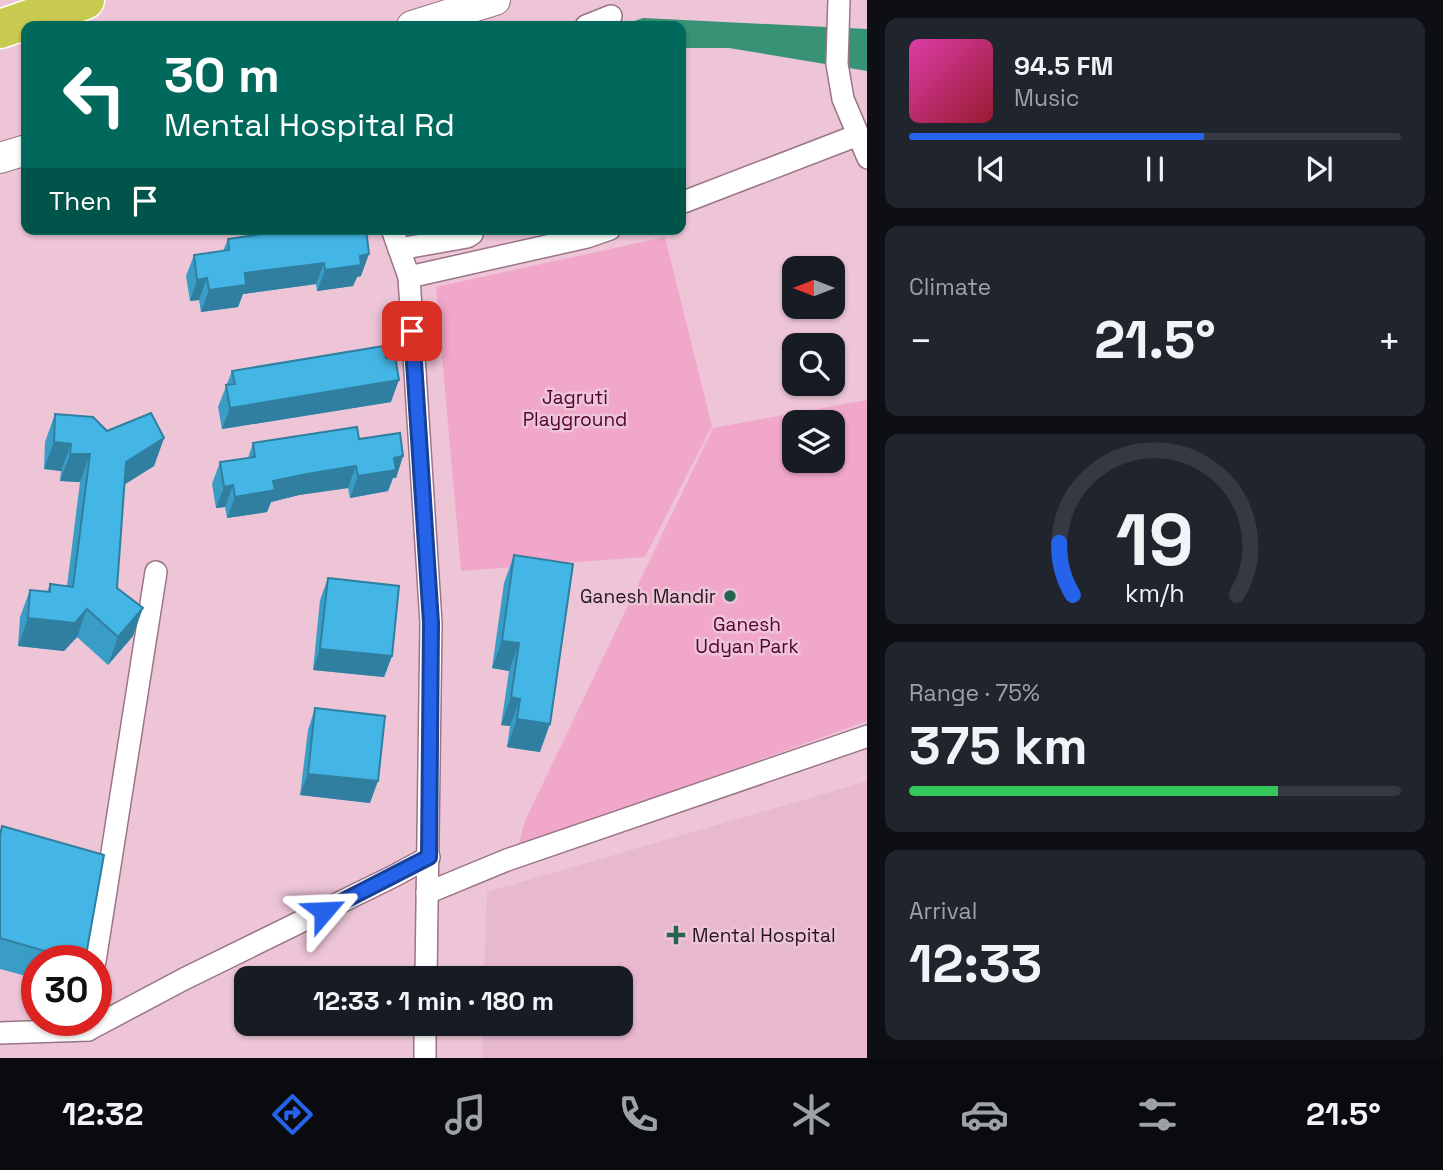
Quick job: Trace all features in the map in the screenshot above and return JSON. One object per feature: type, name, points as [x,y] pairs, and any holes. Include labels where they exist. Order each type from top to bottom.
[{"type":"highway","points":[[23,21],[85,0]]},
{"type":"highway","points":[[0,29],[21,22]]},
{"type":"street","points":[[428,21],[495,0]]},
{"type":"street","points":[[839,10],[837,64],[843,99],[867,158]]},
{"type":"street","points":[[598,21],[611,16]]},
{"type":"street","points":[[686,202],[858,135]]},
{"type":"street","points":[[0,158],[21,151]]},
{"type":"street","points":[[426,966],[431,623],[408,277],[395,239],[470,235]]},
{"type":"street","points":[[408,277],[593,235]]},
{"type":"street","points":[[98,945],[156,572]]},
{"type":"street","points":[[427,893],[507,860],[867,736]]},
{"type":"street","points":[[87,855],[111,859]]},
{"type":"street","points":[[112,1014],[429,857]]},
{"type":"street","points":[[0,1033],[21,1031]]},
{"type":"street","points":[[425,1036],[425,1058]]},
{"type":"shaded area","points":[[643,18],[867,29],[867,71],[729,48],[686,48],[686,21],[634,21]]},
{"type":"shaded area","name":"Mental Hospital","points":[[867,781],[867,1058],[482,1058],[483,1036],[633,1036],[633,966],[484,966],[487,892]]},
{"type":"green space","name":"Jagruti Playground","points":[[665,237],[712,426],[645,557],[461,571],[436,287]]},
{"type":"green space","name":"Ganesh Udyan Park","points":[[867,400],[867,721],[518,847],[525,821],[713,428],[782,415],[782,473],[845,473],[845,410],[812,410]]},
{"type":"building","points":[[255,235],[367,235],[369,254],[360,256],[361,265],[325,270],[324,263],[245,273],[246,285],[209,290],[207,278],[197,280],[194,255],[229,250],[228,239]]},
{"type":"building","points":[[384,346],[386,358],[395,356],[399,380],[230,408],[226,385],[235,384],[232,371]]},
{"type":"building","points":[[151,413],[164,438],[126,462],[117,588],[143,608],[118,637],[87,609],[75,623],[28,618],[30,590],[50,592],[50,584],[73,587],[90,454],[70,454],[71,444],[54,442],[55,414],[93,417],[107,431]]},
{"type":"building","points":[[357,427],[359,439],[400,433],[403,456],[394,458],[396,470],[358,476],[356,466],[307,474],[273,481],[275,490],[235,497],[233,485],[224,487],[220,462],[255,457],[253,443]]},
{"type":"building","points":[[514,555],[573,564],[550,724],[517,719],[520,699],[511,697],[519,643],[502,641]]},
{"type":"building","points":[[328,578],[399,586],[392,656],[320,649]]},
{"type":"building","points":[[315,708],[385,716],[378,781],[308,774]]},
{"type":"building","points":[[2,826],[104,855],[88,945],[24,945],[0,938]]},
{"type":"place","name":"Ganesh Mandir","points":[[730,596]]},
{"type":"place","name":"Mental Hospital","points":[[676,935]]},
{"type":"route","points":[[324,911],[429,857],[431,623],[412,331]]}]
